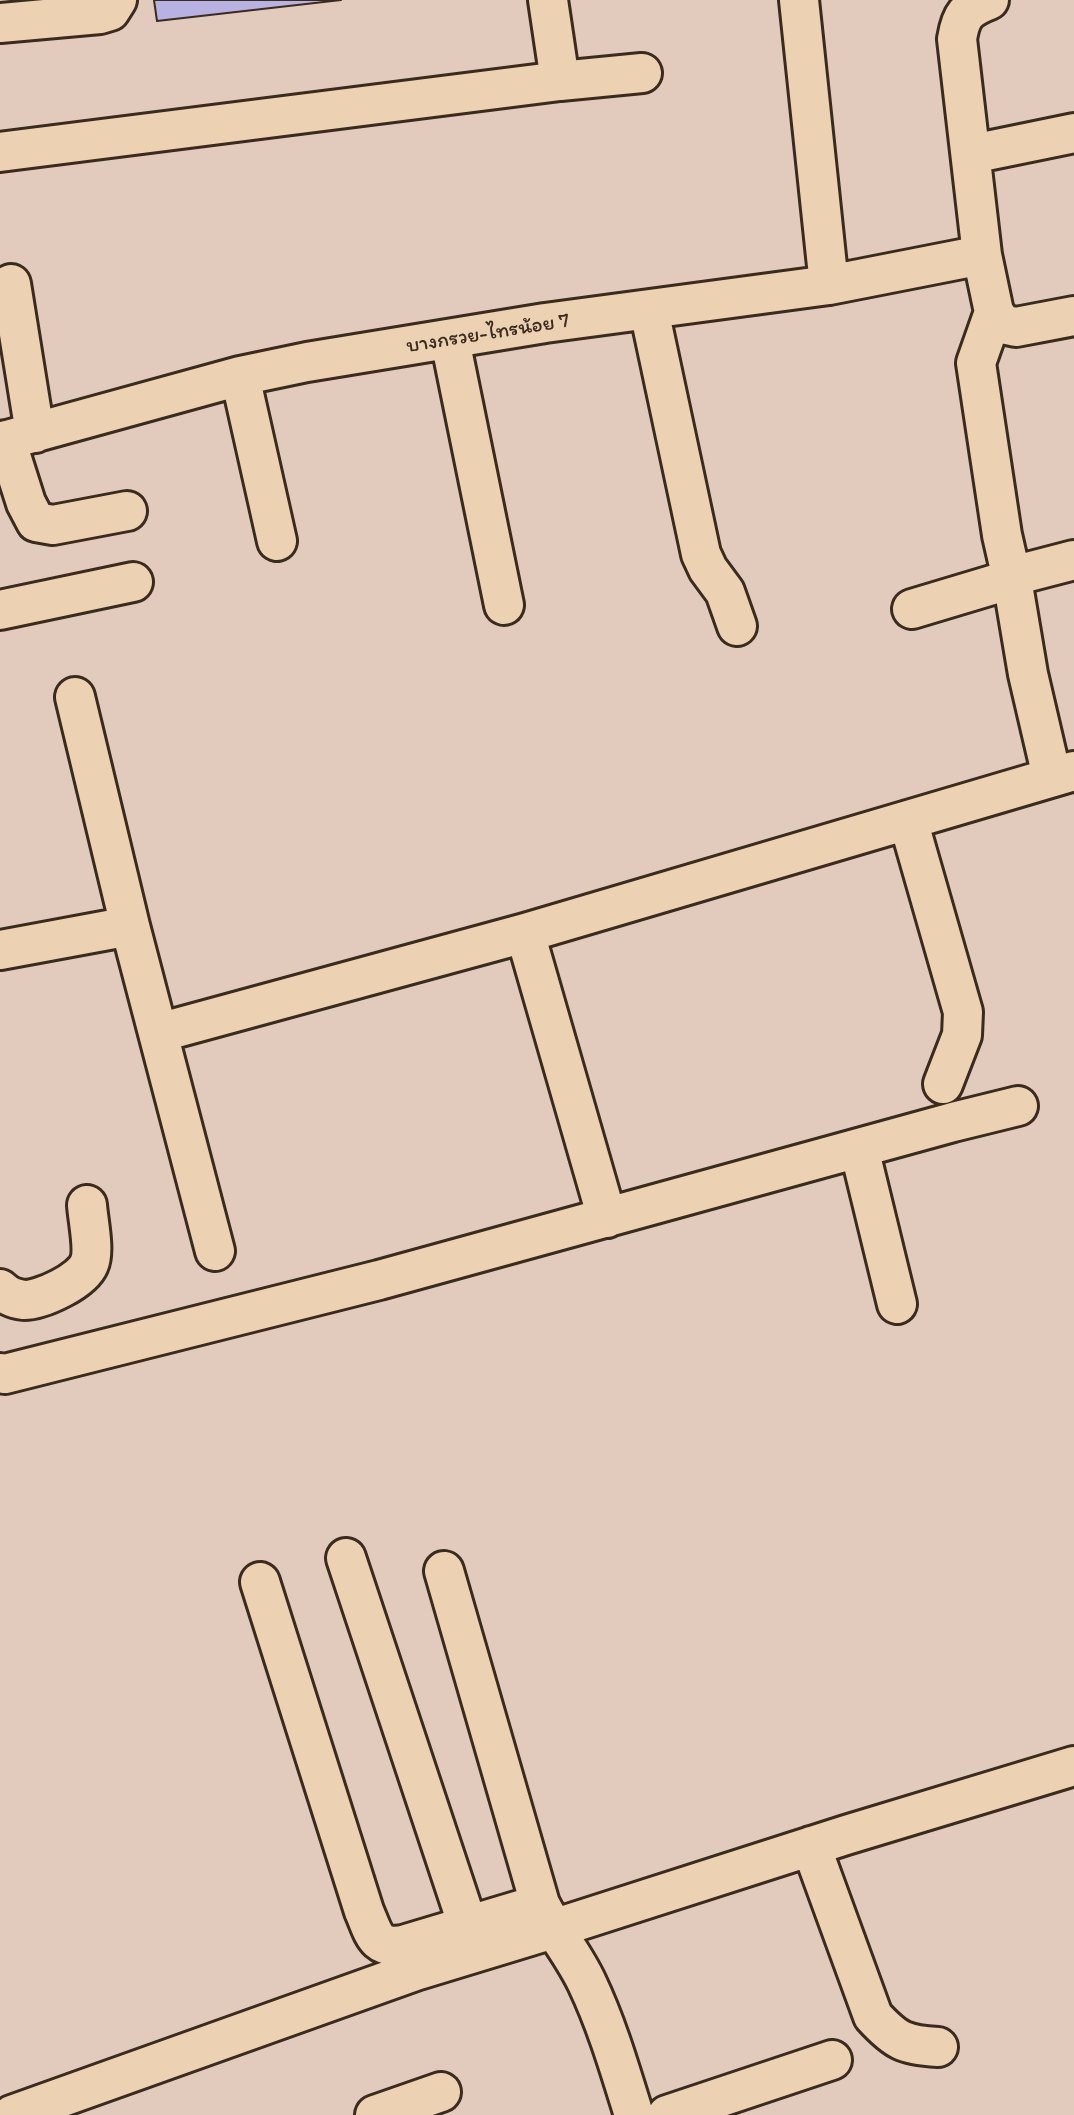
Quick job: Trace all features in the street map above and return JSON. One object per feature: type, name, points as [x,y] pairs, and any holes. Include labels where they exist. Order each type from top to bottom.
[{"type":"street","points":[[0,23],[100,14],[110,11],[117,0]]},
{"type":"street","points":[[548,0],[560,81]]},
{"type":"street","points":[[799,0],[829,285]]},
{"type":"street","points":[[989,0],[968,10],[960,22],[957,39],[982,255],[994,312],[1002,324],[1016,327],[1074,316]]},
{"type":"street","points":[[0,152],[642,73]]},
{"type":"street","points":[[972,154],[1074,133]]},
{"type":"street","name":"บางกรวย-ไทรน้อย 7","points":[[14,438],[240,376],[307,362],[545,323],[829,285],[982,255]]},
{"type":"street","points":[[11,284],[14,438],[26,503],[36,522],[53,525],[127,511]]},
{"type":"street","points":[[649,310],[701,554],[725,592],[737,626]]},
{"type":"street","points":[[158,1033],[525,933],[1063,774],[1028,674],[1002,535],[976,363],[994,312]]},
{"type":"street","points":[[450,340],[504,605]]},
{"type":"street","points":[[240,376],[277,541]]},
{"type":"street","points":[[912,609],[1024,573],[1074,561]]},
{"type":"street","points":[[0,610],[133,582]]},
{"type":"street","points":[[75,697],[130,926],[215,1251]]},
{"type":"street","points":[[908,820],[963,1012],[962,1035],[943,1084]]},
{"type":"street","points":[[0,950],[130,926]]},
{"type":"street","points":[[525,933],[607,1218]]},
{"type":"street","points":[[0,1373],[5,1374],[366,1283],[1018,1106]]},
{"type":"street","points":[[859,1148],[897,1304]]},
{"type":"street","points":[[0,1289],[16,1299],[28,1300],[80,1276],[89,1264],[87,1205]]},
{"type":"street","points":[[346,1558],[468,1926]]},
{"type":"street","points":[[444,1571],[556,1931],[603,2020],[634,2115]]},
{"type":"street","points":[[260,1582],[365,1911],[377,1940],[389,1947],[403,1945],[468,1926],[556,1931]]},
{"type":"street","points":[[12,2115],[415,1971],[556,1931],[811,1846],[1074,1766]]},
{"type":"street","points":[[811,1846],[873,2015],[889,2034],[903,2043],[938,2047]]},
{"type":"street","points":[[667,2115],[832,2060]]},
{"type":"street","points":[[375,2115],[441,2092]]},
{"type":"building","points":[[154,0],[341,0],[157,21]]}]
